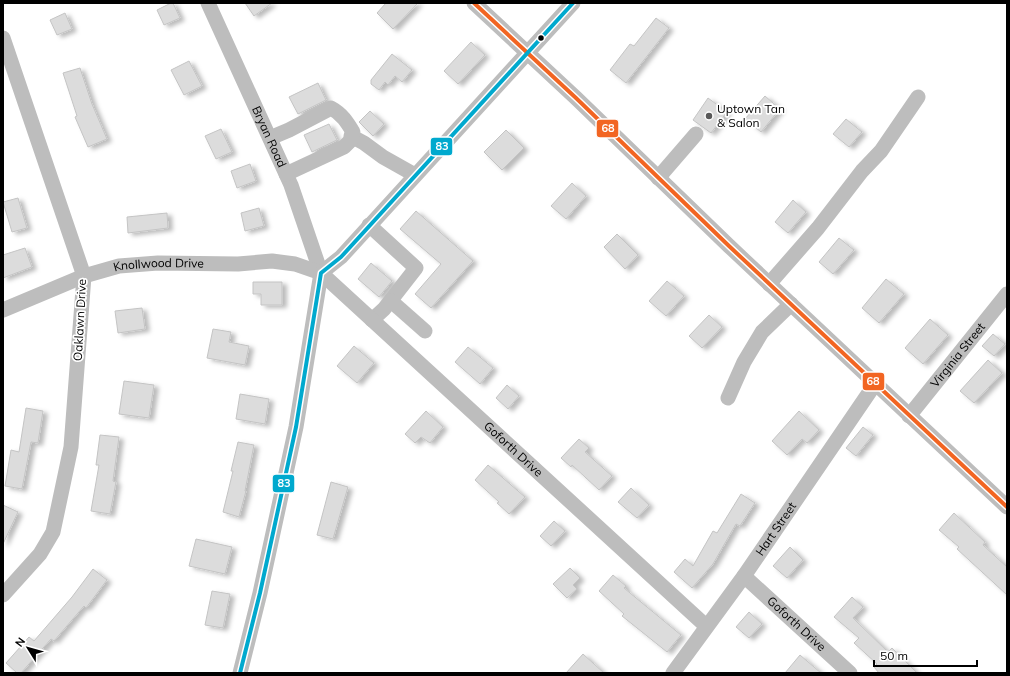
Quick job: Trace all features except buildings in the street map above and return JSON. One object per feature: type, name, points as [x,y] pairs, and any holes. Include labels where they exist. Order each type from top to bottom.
[{"type":"street","name":"Bryan Road","points":[[208,3],[286,174],[302,215],[321,273]]},
{"type":"street","points":[[474,3],[576,98],[769,284],[1007,507]]},
{"type":"street","points":[[240,673],[260,593],[296,427],[321,273],[341,256],[369,226],[573,3]]},
{"type":"street","name":"Oaklawn Drive","points":[[3,38],[84,276],[71,447],[53,532],[40,554],[3,595]]},
{"type":"street","points":[[769,284],[818,228],[862,171],[881,151],[918,97]]},
{"type":"street","points":[[270,138],[289,130],[331,108],[345,119],[353,132],[350,140],[344,147],[286,174]]},
{"type":"street","points":[[658,178],[696,134]]},
{"type":"street","points":[[351,136],[364,143],[383,157],[415,175]]},
{"type":"street","points":[[369,226],[416,268],[391,301],[372,320]]},
{"type":"street","name":"Knollwood Drive","points":[[3,310],[84,276],[119,266],[158,263],[238,264],[272,261],[295,264],[321,273]]},
{"type":"street","name":"Goforth Drive","points":[[321,273],[706,626]]},
{"type":"street","name":"Virginia Street","points":[[909,416],[1007,294]]},
{"type":"street","points":[[391,301],[425,331]]},
{"type":"street","points":[[728,398],[744,362],[762,332],[791,304]]},
{"type":"street","name":"Hart Street","points":[[673,673],[744,576],[876,384]]},
{"type":"street","name":"Goforth Drive","points":[[744,576],[850,673]]},
{"type":"transit line","name":"68","points":[[474,3],[576,98],[729,246],[1007,507]]},
{"type":"transit line","name":"83","points":[[240,673],[260,593],[296,427],[321,273],[341,257],[573,3]]},
{"type":"place","name":"Uptown Tan & Salon","points":[[709,116]]}]
